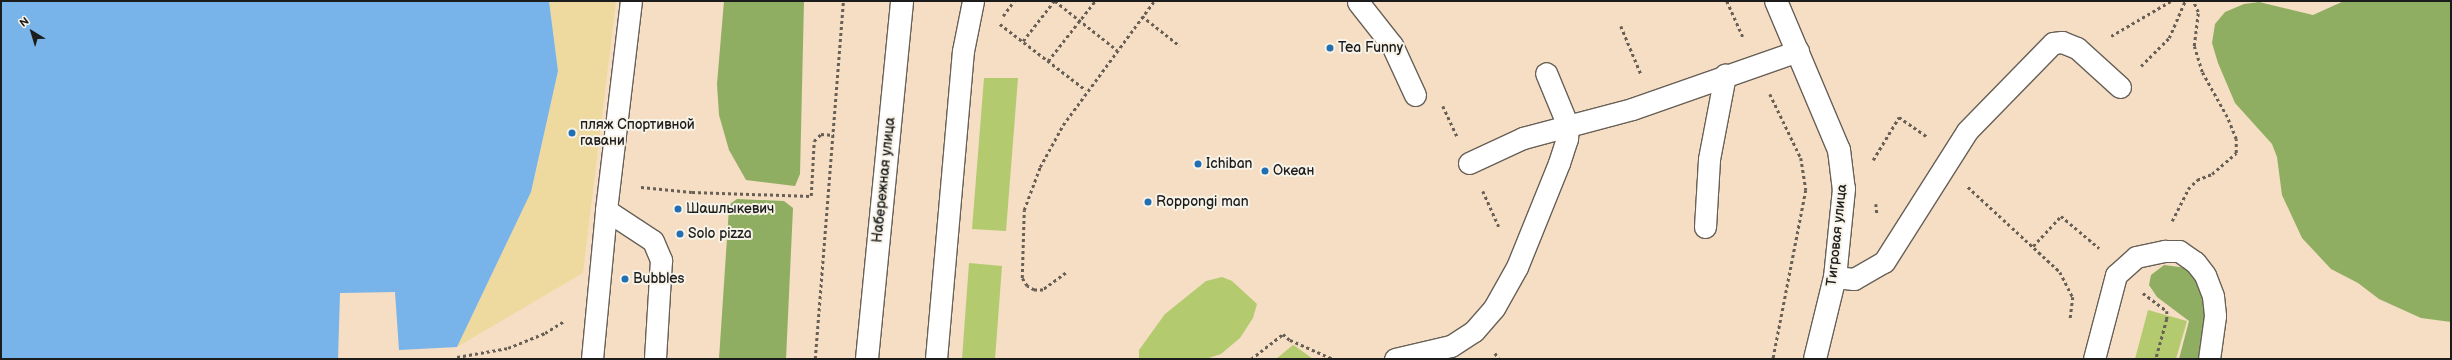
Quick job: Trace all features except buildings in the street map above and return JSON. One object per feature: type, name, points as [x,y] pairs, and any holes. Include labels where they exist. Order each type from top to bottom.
[{"type":"main road","name":"Набережная улица","points":[[867,359],[902,1]]},
{"type":"main road","name":"Тигровая улица","points":[[1776,1],[1838,150],[1844,189],[1835,276],[1815,359]]},
{"type":"lane","points":[[592,359],[606,210],[631,1]]},
{"type":"lane","points":[[936,359],[963,51],[973,1]]},
{"type":"lane","points":[[1358,1],[1392,45],[1416,95]]},
{"type":"lane","points":[[1835,276],[1854,279],[1884,262],[1967,131],[2046,48],[2062,42],[2077,48],[2120,87]]},
{"type":"lane","points":[[1469,163],[1523,138],[1653,102],[1755,64],[1798,51]]},
{"type":"lane","points":[[1395,359],[1451,346],[1474,331],[1494,308],[1516,267],[1559,163],[1567,138],[1568,126],[1546,73]]},
{"type":"lane","points":[[1705,227],[1709,159],[1725,75]]},
{"type":"lane","points":[[606,210],[653,241],[661,260],[655,359]]},
{"type":"lane","points":[[2094,359],[2112,284],[2120,268],[2136,257],[2156,251],[2179,251],[2195,262],[2205,275],[2213,296],[2215,316],[2209,359]]},
{"type":"path","points":[[815,359],[834,135],[843,1]]},
{"type":"path","points":[[1022,41],[1054,1],[1117,50]]},
{"type":"path","points":[[1048,61],[1095,1]]},
{"type":"path","points":[[1066,273],[1043,290],[1034,290],[1027,286],[1022,278],[1024,210],[1040,167],[1086,90],[1154,1]]},
{"type":"path","points":[[1727,1],[1755,64],[1801,158],[1806,190],[1773,359]]},
{"type":"path","points":[[2077,48],[2107,39],[2171,1]]},
{"type":"path","points":[[2120,87],[2169,38],[2185,1]]},
{"type":"path","points":[[2156,251],[2188,189],[2197,180],[2212,174],[2236,153],[2234,133],[2202,72],[2194,46],[2198,12],[2193,1]]},
{"type":"path","points":[[1142,16],[1180,46]]},
{"type":"path","points":[[998,23],[1086,90]]},
{"type":"path","points":[[1621,26],[1653,102]]},
{"type":"path","points":[[1443,106],[1458,138]]},
{"type":"path","points":[[1870,164],[1900,117],[1948,160],[2066,279],[2073,297],[2070,321]]},
{"type":"path","points":[[610,182],[692,192],[811,196],[814,141],[821,134],[834,135]]},
{"type":"path","points":[[2032,246],[2058,218],[2064,216],[2120,268],[2143,294],[2156,300],[2167,311],[2167,319],[2156,359]]},
{"type":"path","points":[[457,357],[508,348],[545,333],[581,311],[597,295]]},
{"type":"path","points":[[1251,359],[1283,334],[1290,340],[1334,359]]},
{"type":"green space","points":[[724,1],[804,1],[800,174],[795,186],[746,180],[729,150],[719,115],[717,84]]},
{"type":"green space","points":[[2344,1],[2451,1],[2451,322],[2421,318],[2379,299],[2358,283],[2331,269],[2302,238],[2282,195],[2277,157],[2272,144],[2235,103],[2218,63],[2212,43],[2215,24],[2225,12],[2244,4],[2259,2],[2313,15]]},
{"type":"green space","points":[[984,78],[1018,78],[1006,231],[972,229]]},
{"type":"green space","points":[[737,199],[784,201],[793,208],[786,359],[719,359],[729,208],[730,204]]},
{"type":"green space","points":[[969,263],[1002,266],[995,359],[962,359]]},
{"type":"green space","points":[[2164,265],[2187,268],[2197,280],[2205,301],[2205,359],[2179,359],[2189,321],[2157,297],[2149,285],[2151,275]]},
{"type":"green space","points":[[1222,277],[1232,281],[1257,304],[1253,318],[1240,338],[1221,354],[1206,359],[1139,359],[1139,350],[1165,314],[1206,281]]},
{"type":"green space","points":[[2148,310],[2187,321],[2176,359],[2135,359]]},
{"type":"green space","points":[[1293,345],[1295,346],[1313,359],[1276,359]]},
{"type":"sand","name":"пляж Спортивной гавани","points":[[549,1],[616,1],[583,273],[457,347],[531,192],[558,71]]},
{"type":"water","points":[[1,1],[549,1],[558,71],[531,192],[457,347],[399,350],[395,292],[340,293],[338,359],[1,359]]},
{"type":"place","name":"Tea Funny","points":[[1330,48]]},
{"type":"place","name":"пляж Спортивной гавани","points":[[572,133]]},
{"type":"place","name":"Ichiban","points":[[1198,164]]},
{"type":"place","name":"Океан","points":[[1265,171]]},
{"type":"place","name":"Roppongi man","points":[[1148,202]]},
{"type":"place","name":"Шашлыкевич","points":[[678,209]]},
{"type":"place","name":"Solo pizza","points":[[680,234]]},
{"type":"place","name":"Bubbles","points":[[625,279]]}]
